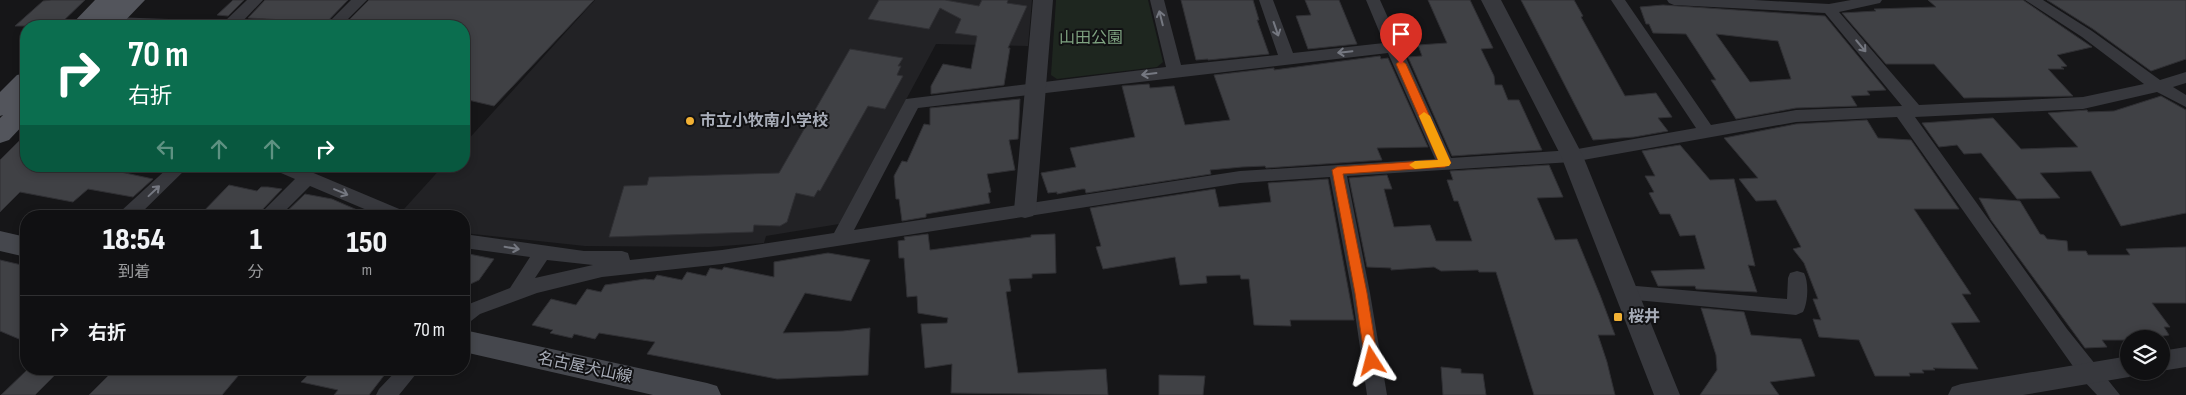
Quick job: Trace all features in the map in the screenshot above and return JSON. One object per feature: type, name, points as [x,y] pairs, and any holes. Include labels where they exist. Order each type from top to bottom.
[{"type":"main road","points":[[109,16],[133,0]]},
{"type":"main road","points":[[0,134],[19,109]]},
{"type":"main road","points":[[0,241],[20,246]]},
{"type":"main road","name":"名古屋犬山線","points":[[470,342],[707,395]]},
{"type":"street","points":[[234,20],[256,0]]},
{"type":"street","points":[[338,20],[360,0]]},
{"type":"street","points":[[1025,210],[1043,0]]},
{"type":"street","points":[[1157,0],[1174,71]]},
{"type":"street","points":[[1266,0],[1287,58]]},
{"type":"street","points":[[1373,0],[1445,163]]},
{"type":"street","points":[[1491,0],[1572,156],[1667,395]]},
{"type":"street","points":[[1618,0],[1707,132]]},
{"type":"street","points":[[1674,0],[1756,2],[1830,9],[1875,0]]},
{"type":"street","points":[[2032,0],[2086,34],[2158,86],[2186,102]]},
{"type":"street","points":[[1830,9],[1909,112],[2088,373],[2110,395]]},
{"type":"street","points":[[109,16],[157,20]]},
{"type":"street","points":[[840,239],[912,103],[1174,71],[1394,47]]},
{"type":"street","points":[[470,311],[534,286],[602,270],[722,256],[840,239],[1240,177],[1572,156],[1796,116],[2083,103],[2158,86],[2186,77]]},
{"type":"street","points":[[1337,170],[1361,293],[1377,395]]},
{"type":"street","points":[[133,210],[175,172]]},
{"type":"street","points":[[294,172],[384,210]]},
{"type":"street","points":[[275,210],[307,178]]},
{"type":"street","points":[[470,242],[584,258],[722,256]]},
{"type":"street","points":[[516,293],[542,253]]},
{"type":"street","points":[[1625,292],[1796,307],[1797,278]]},
{"type":"street","points":[[2170,360],[2186,357]]},
{"type":"street","points":[[1961,395],[2120,368]]},
{"type":"street","points":[[386,395],[404,375]]},
{"type":"shaded area","name":"市立小牧南小学校","points":[[595,0],[1032,0],[1028,46],[936,44],[839,224],[766,236],[764,243],[709,247],[585,246],[470,234],[470,210],[404,209],[438,172],[470,172],[470,137]]},
{"type":"green space","name":"山田公園","points":[[1056,0],[1148,0],[1163,62],[1157,67],[1057,79],[1051,75]]},
{"type":"building","points":[[85,0],[64,20],[22,20],[43,1]]},
{"type":"building","points":[[233,0],[244,0],[228,16],[217,15]]},
{"type":"building","points":[[265,0],[348,0],[329,20],[248,18]]},
{"type":"building","points":[[369,0],[594,0],[494,106],[470,100],[470,20],[349,20]]},
{"type":"building","points":[[879,0],[945,0],[979,6],[982,0],[1008,0],[1007,3],[1027,6],[1008,48],[1010,48],[1004,85],[931,94],[931,86],[943,64],[971,69],[977,36],[955,33],[961,19],[940,8],[929,29],[868,19]]},
{"type":"building","points":[[1181,0],[1253,0],[1259,20],[1257,20],[1269,54],[1196,60]]},
{"type":"building","points":[[1305,0],[1339,0],[1357,44],[1308,49],[1296,16],[1311,15]]},
{"type":"building","points":[[1428,0],[1470,0],[1493,48],[1481,49],[1494,76],[1495,85],[1502,85],[1508,100],[1519,100],[1542,150],[1452,156],[1408,57],[1422,56],[1418,45],[1447,43]]},
{"type":"building","points":[[1521,0],[1574,0],[1583,16],[1581,17],[1625,96],[1656,93],[1672,117],[1658,118],[1668,131],[1634,137],[1593,140]]},
{"type":"building","points":[[1928,0],[2023,0],[2092,47],[2057,55],[2067,66],[2061,67],[2064,69],[2048,69],[2073,96],[1964,98],[1934,64],[1886,64],[1842,13],[1876,11],[1874,9],[1936,7]]},
{"type":"building","points":[[2047,0],[2186,0],[2186,59],[2151,71],[2093,29]]},
{"type":"building","points":[[1663,5],[1825,16],[1886,90],[1867,91],[1870,95],[1851,96],[1857,106],[1796,108],[1736,119],[1711,80],[1716,80],[1686,34],[1653,33],[1649,24],[1646,24],[1640,7]],"holes":[[[1716,34],[1778,41],[1791,79],[1750,82]]]},
{"type":"building","points":[[850,49],[903,58],[898,66],[901,66],[897,75],[903,76],[885,109],[868,106],[820,191],[818,190],[814,197],[796,193],[787,222],[780,226],[754,225],[753,232],[609,237],[624,186],[647,185],[649,177],[779,173]]},
{"type":"building","points":[[1380,56],[1381,59],[1388,58],[1428,147],[1377,148],[1382,160],[1210,170],[1211,174],[1086,193],[1085,189],[1082,189],[1057,194],[1057,192],[1048,193],[1041,173],[1076,167],[1070,148],[1135,137],[1122,86],[1149,84],[1150,88],[1174,86],[1185,125],[1230,120],[1214,75],[1274,68],[1274,70]]},
{"type":"building","points":[[2161,96],[2186,110],[2186,213],[2121,226],[2091,171],[2040,173],[2060,198],[2017,199],[1981,153],[1964,154],[1957,145],[1939,147],[1922,123],[1993,118],[2021,149],[2078,147],[2048,113],[2087,110],[2088,112],[2114,111]]},
{"type":"building","points":[[1020,99],[1018,139],[1009,140],[1015,170],[987,174],[991,192],[988,193],[990,203],[926,214],[926,217],[902,221],[899,199],[896,199],[894,176],[902,161],[907,162],[924,124],[930,125],[930,108]]},
{"type":"building","points":[[1867,120],[1878,138],[1911,140],[1959,209],[1914,209],[1971,294],[1962,294],[1980,322],[1951,323],[1978,369],[1933,368],[1935,370],[1922,370],[1924,373],[1909,373],[1910,376],[1875,376],[1859,340],[1819,337],[1813,319],[1821,320],[1813,299],[1818,299],[1804,263],[1793,249],[1801,247],[1776,200],[1756,201],[1739,179],[1758,178],[1724,138],[1796,124]]},
{"type":"building","points":[[20,140],[20,172],[121,172],[153,179],[133,197],[88,189],[73,202],[20,192],[0,212],[0,160]]},
{"type":"building","points":[[1680,145],[1710,180],[1734,179],[1755,266],[1748,265],[1757,292],[1696,289],[1695,286],[1658,286],[1651,271],[1705,269],[1695,235],[1680,236],[1670,214],[1660,214],[1649,193],[1654,192],[1645,176],[1655,176],[1642,151]]},
{"type":"building","points":[[1549,165],[1563,197],[1537,198],[1555,240],[1577,239],[1600,295],[1615,335],[1598,335],[1615,395],[1534,395],[1496,272],[1479,272],[1478,270],[1441,271],[1434,267],[1391,270],[1391,268],[1367,267],[1349,178],[1387,175],[1392,189],[1384,189],[1394,227],[1430,225],[1436,241],[1472,241],[1458,201],[1454,201],[1447,180],[1453,180],[1450,171]]},
{"type":"building","points":[[1328,179],[1354,320],[1290,320],[1291,326],[1254,325],[1249,279],[1241,279],[1240,275],[1206,276],[1207,283],[1180,285],[1175,257],[1103,269],[1096,247],[1101,246],[1090,208],[1215,189],[1219,207],[1271,202],[1268,183]]},
{"type":"building","points":[[229,185],[257,191],[261,187],[282,189],[262,210],[205,210]]},
{"type":"building","points":[[305,194],[332,199],[357,210],[288,210]]},
{"type":"building","points":[[1979,198],[2020,201],[2040,234],[2044,235],[2047,239],[2067,241],[2068,251],[2086,251],[2088,255],[2130,255],[2126,249],[2186,247],[2186,303],[2152,303],[2170,327],[2164,327],[2166,330],[2120,330],[2120,340],[2102,340],[2107,347],[2085,348],[1991,220]]},
{"type":"building","points":[[928,234],[930,250],[1031,237],[1031,235],[1055,234],[1056,273],[1032,274],[1032,278],[1009,279],[1011,291],[1006,292],[1018,373],[1106,369],[1108,395],[951,393],[952,364],[925,368],[921,324],[947,323],[948,318],[918,313],[917,296],[907,297],[904,258],[899,258],[898,241],[905,240],[904,237]]},
{"type":"building","points":[[828,253],[870,260],[851,301],[805,293],[783,333],[870,328],[868,375],[777,379],[647,354],[655,342],[599,333],[595,339],[574,334],[572,338],[550,333],[553,330],[532,325],[551,299],[576,305],[587,289],[601,292],[605,285],[645,279],[654,280],[657,275],[682,280],[687,272],[706,276],[710,268],[722,270],[724,267],[774,277],[774,262]]},
{"type":"building","points":[[470,254],[494,259],[479,280],[470,284]]},
{"type":"building","points":[[0,260],[20,265],[20,339],[0,331]]},
{"type":"building","points":[[1701,308],[1744,312],[1751,335],[1801,339],[1815,376],[1770,382],[1779,395],[1700,395],[1717,370],[1716,355]]},
{"type":"building","points":[[1441,367],[1461,369],[1461,373],[1483,374],[1486,395],[1443,395]]},
{"type":"building","points":[[22,375],[55,375],[35,395],[1,395]]},
{"type":"building","points":[[109,375],[239,375],[222,395],[89,395]]},
{"type":"building","points":[[308,375],[384,375],[369,395],[334,395],[338,390],[301,382]]},
{"type":"building","points":[[1159,375],[1205,376],[1203,395],[1159,395]]},
{"type":"slow traffic","points":[[1415,165],[1445,163],[1424,116]]},
{"type":"place","name":"市立小牧南小学校","points":[[690,121]]},
{"type":"place","name":"桜井","points":[[1618,317]]},
{"type":"route","points":[[1372,361],[1337,170],[1445,163],[1401,64]]}]
